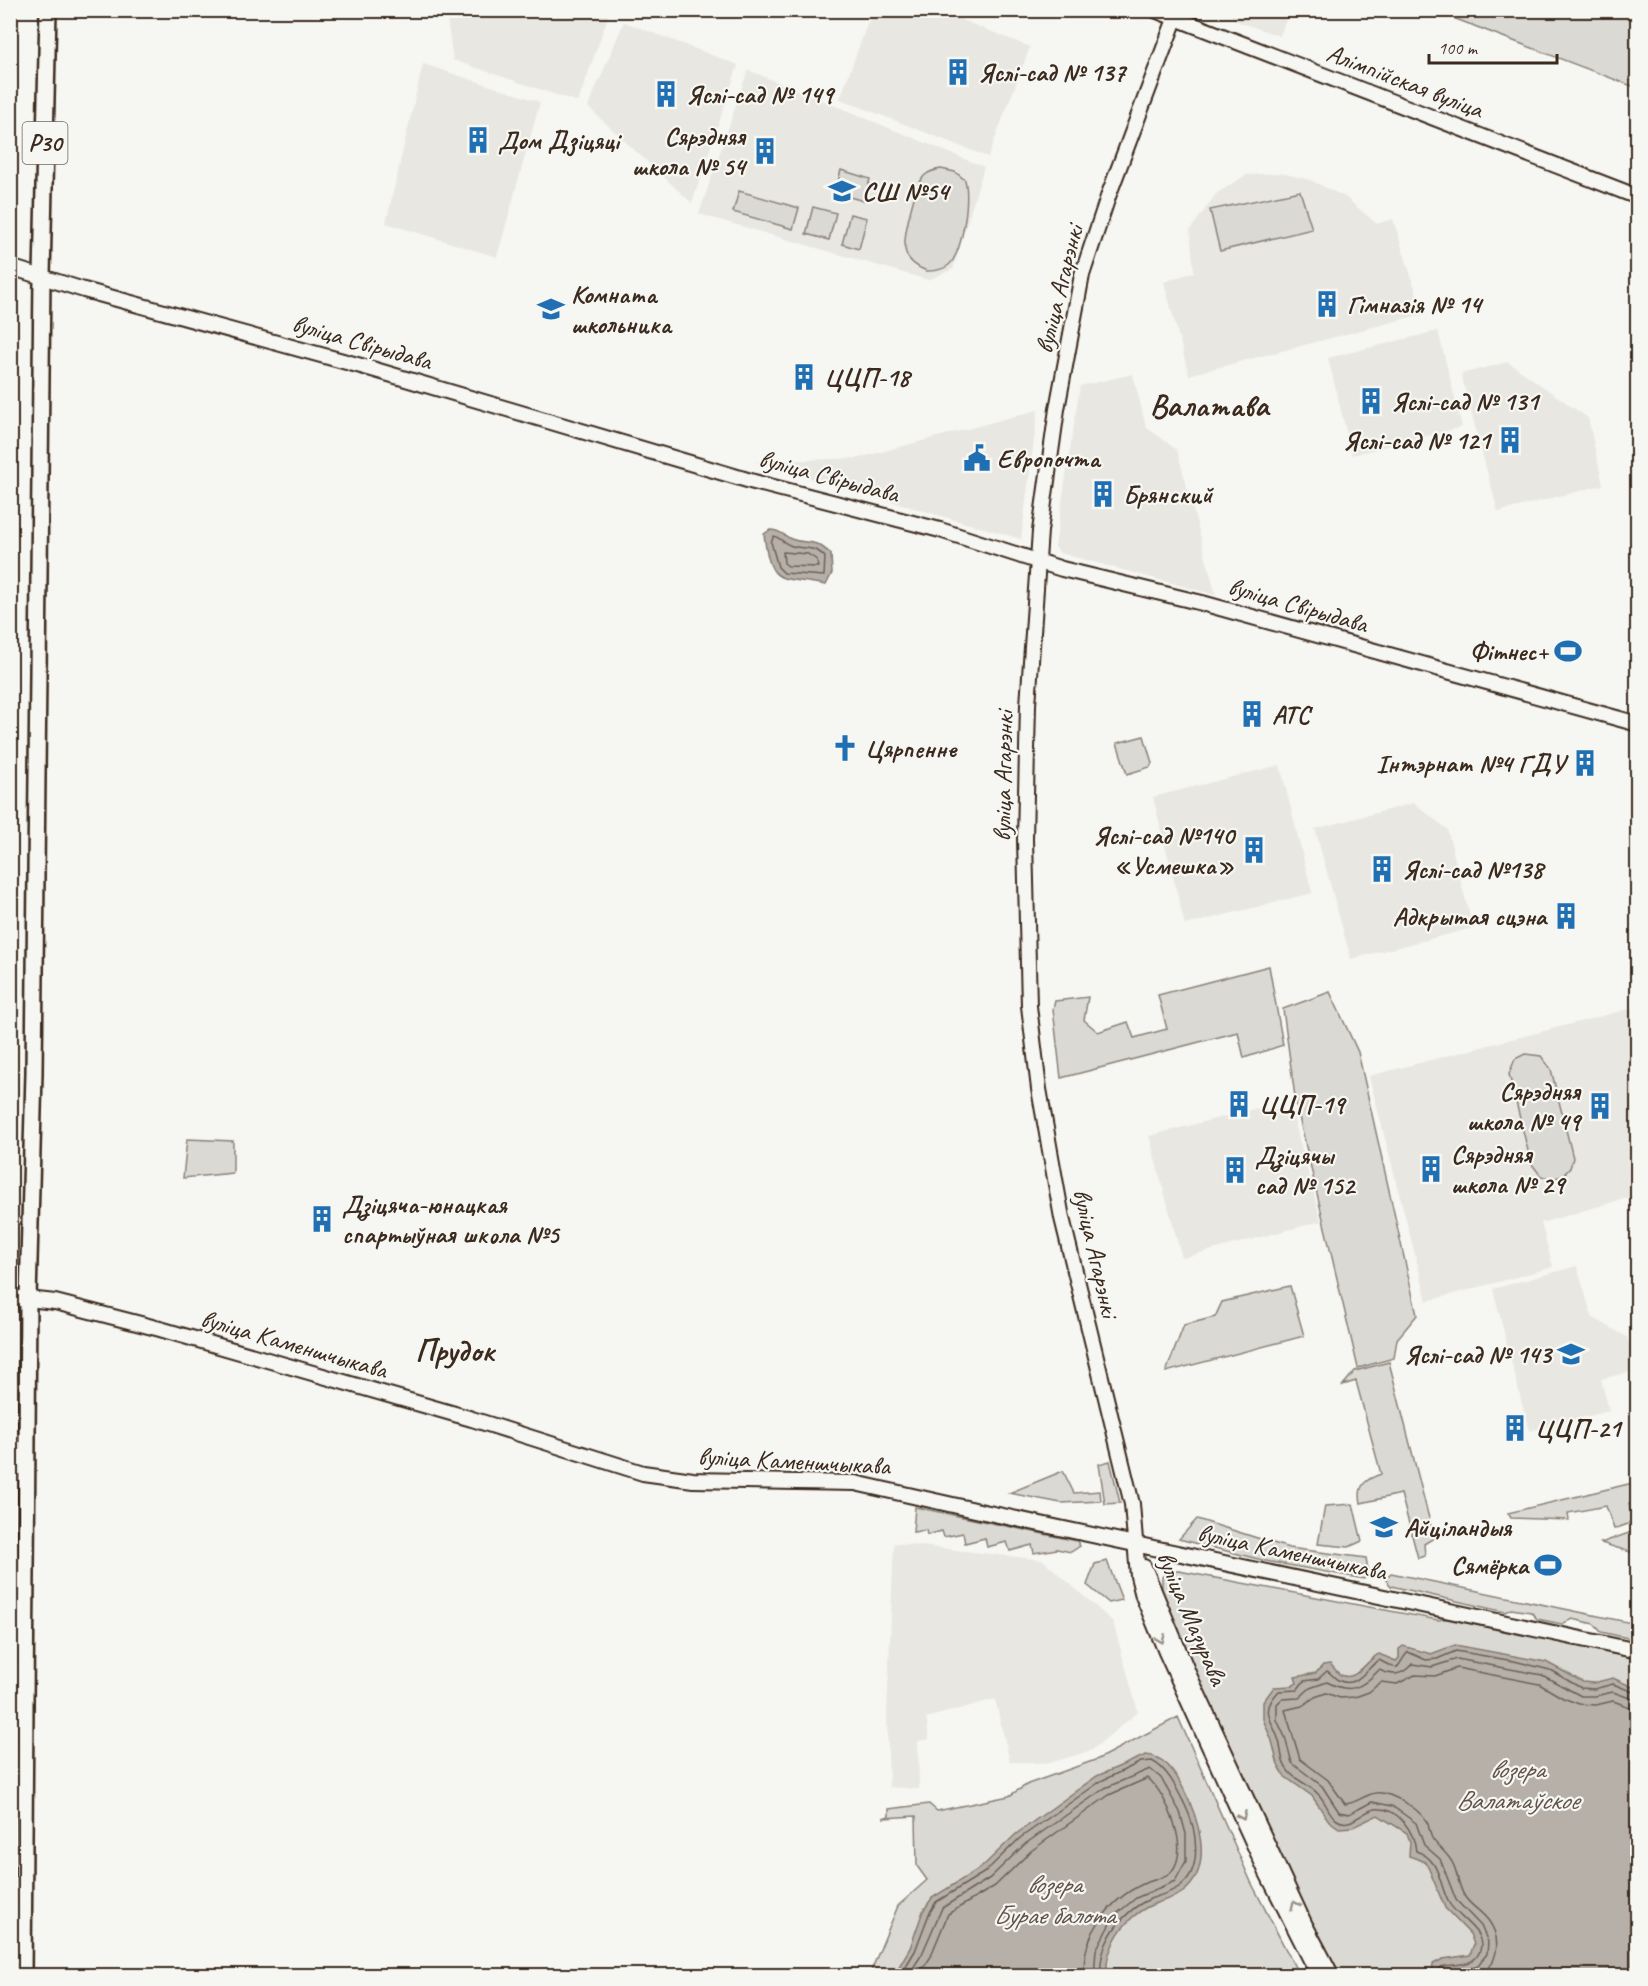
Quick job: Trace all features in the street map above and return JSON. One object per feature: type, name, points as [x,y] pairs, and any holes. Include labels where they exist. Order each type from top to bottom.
[{"type":"main road","name":"Р30","points":[[23,1976],[28,1299],[34,1073],[42,276],[48,10]]},
{"type":"main road","name":"Алімпійская вуліца","points":[[1155,10],[1638,197]]},
{"type":"main road","name":"вуліца Агарэнкі","points":[[1135,1543],[1132,1504],[1062,1218],[1039,1089],[1030,1022],[1025,839],[1028,705],[1037,561],[1057,409],[1076,297],[1108,194],[1175,19]]},
{"type":"main road","name":"вуліца Свірыдава","points":[[10,267],[84,290],[372,369],[754,482],[940,530],[1037,561],[1202,603],[1638,724]]},
{"type":"main road","points":[[10,1298],[28,1299]]},
{"type":"main road","name":"вуліца Каменшчыкава","points":[[28,1299],[55,1302],[160,1329],[481,1422],[643,1473],[693,1480],[855,1483],[1638,1651]]},
{"type":"main road","name":"вуліца Мазурава","points":[[1135,1543],[1138,1576],[1166,1652],[1272,1882],[1319,1976]]},
{"type":"main road","name":"вуліца Мазурава","points":[[1135,1543],[1153,1592],[1189,1675],[1305,1925],[1332,1976]]},
{"type":"shaded area","points":[[446,10],[610,11],[578,102],[453,60]]},
{"type":"shaded area","points":[[872,11],[939,11],[1030,47],[988,157],[840,99]]},
{"type":"shaded area","points":[[1228,11],[1289,11],[1280,36],[1236,21]]},
{"type":"shaded area","points":[[1435,11],[1637,11],[1637,88]]},
{"type":"shaded area","points":[[624,22],[738,65],[692,203],[588,107]]},
{"type":"shaded area","points":[[423,64],[540,102],[497,257],[386,223]]},
{"type":"shaded area","name":"СШ №54","points":[[748,70],[984,167],[953,269],[928,280],[699,214]]},
{"type":"shaded area","points":[[941,169],[955,172],[965,180],[967,198],[965,221],[957,253],[951,263],[942,269],[927,271],[907,256],[905,237],[920,182],[928,173]]},
{"type":"shaded area","points":[[841,170],[870,179],[864,201],[835,193]]},
{"type":"shaded area","points":[[1281,173],[1310,180],[1345,197],[1377,224],[1393,219],[1423,314],[1189,375],[1164,282],[1194,272],[1190,230],[1217,193],[1246,175]]},
{"type":"shaded area","points":[[739,191],[799,208],[793,229],[733,212]]},
{"type":"shaded area","points":[[1300,191],[1312,229],[1220,251],[1210,210]]},
{"type":"shaded area","points":[[813,207],[836,213],[829,240],[806,234]]},
{"type":"shaded area","points":[[850,214],[867,218],[859,249],[842,244]]},
{"type":"shaded area","points":[[1438,331],[1462,427],[1352,455],[1328,358]]},
{"type":"shaded area","points":[[1508,362],[1588,418],[1603,485],[1498,512],[1461,374]]},
{"type":"shaded area","points":[[1133,374],[1146,427],[1177,450],[1216,595],[1060,553],[1055,547],[1080,386]]},
{"type":"shaded area","points":[[1038,410],[1021,539],[755,462],[859,458]]},
{"type":"shaded area","points":[[1144,736],[1152,763],[1150,767],[1127,774],[1117,743]]},
{"type":"shaded area","points":[[1280,765],[1312,893],[1185,925],[1153,797]]},
{"type":"shaded area","points":[[1414,803],[1447,829],[1473,928],[1351,959],[1315,829]]},
{"type":"shaded area","points":[[1269,966],[1283,1045],[1244,1058],[1238,1032],[1061,1078],[1053,1009],[1055,1001],[1088,997],[1084,1020],[1098,1032],[1128,1022],[1134,1038],[1167,1029],[1158,995]]},
{"type":"shaded area","points":[[1330,992],[1358,1052],[1417,1315],[1397,1339],[1394,1358],[1358,1368],[1296,1104],[1283,1009]]},
{"type":"shaded area","points":[[1637,1007],[1637,1195],[1541,1223],[1553,1267],[1427,1301],[1369,1076]]},
{"type":"shaded area","points":[[1525,1054],[1541,1056],[1551,1069],[1573,1158],[1570,1168],[1562,1176],[1552,1179],[1541,1176],[1531,1163],[1509,1074],[1515,1059]]},
{"type":"shaded area","points":[[1258,1108],[1292,1112],[1321,1221],[1182,1258],[1149,1136]]},
{"type":"shaded area","points":[[187,1139],[233,1141],[233,1173],[183,1178]]},
{"type":"shaded area","name":"Яслі-сад № 143","points":[[1577,1266],[1592,1317],[1627,1337],[1637,1370],[1601,1379],[1609,1411],[1529,1431],[1493,1289]]},
{"type":"shaded area","points":[[1290,1286],[1304,1336],[1166,1372],[1184,1325],[1215,1317],[1222,1302]]},
{"type":"shaded area","points":[[1389,1362],[1434,1538],[1424,1544],[1425,1556],[1418,1558],[1401,1494],[1361,1503],[1360,1492],[1364,1484],[1381,1474],[1356,1381],[1343,1385],[1355,1371]]},
{"type":"shaded area","points":[[1110,1461],[1120,1503],[1105,1504],[1099,1464]]},
{"type":"shaded area","points":[[1063,1471],[1074,1493],[1100,1491],[1101,1501],[1061,1503],[1009,1493]]},
{"type":"shaded area","points":[[1637,1482],[1637,1501],[1629,1504],[1632,1519],[1628,1524],[1614,1529],[1606,1506],[1568,1513],[1569,1520],[1511,1518],[1508,1513]]},
{"type":"shaded area","points":[[1353,1504],[1362,1541],[1349,1547],[1318,1544],[1325,1506]]},
{"type":"shaded area","points":[[915,1507],[1077,1541],[1080,1546],[1071,1552],[1057,1549],[1034,1553],[1032,1545],[1010,1551],[1007,1542],[987,1547],[985,1538],[965,1543],[963,1533],[944,1537],[942,1531],[927,1535],[926,1530],[913,1532]]},
{"type":"shaded area","points":[[1197,1519],[1289,1548],[1366,1558],[1368,1570],[1364,1579],[1266,1561],[1179,1539]]},
{"type":"shaded area","points":[[1637,1530],[1637,1554],[1601,1543]]},
{"type":"shaded area","points":[[894,1543],[1043,1560],[1113,1622],[1138,1712],[1092,1750],[1050,1763],[1010,1762],[995,1699],[926,1718],[929,1739],[918,1741],[919,1789],[889,1787],[887,1716]]},
{"type":"shaded area","points":[[1107,1561],[1122,1600],[1109,1603],[1087,1585],[1095,1564]]},
{"type":"shaded area","name":"возера Валатаўское","points":[[1179,1571],[1438,1620],[1450,1618],[1637,1659],[1637,1975],[1336,1975],[1228,1746],[1162,1594],[1162,1577],[1167,1572]]},
{"type":"shaded area","points":[[1391,1573],[1637,1624],[1637,1640],[1601,1632],[1594,1624],[1572,1619],[1562,1624],[1537,1619],[1531,1612],[1511,1609],[1505,1612],[1391,1586],[1385,1579]]},
{"type":"shaded area","points":[[1178,1717],[1251,1882],[1299,1975],[869,1976],[898,1906],[927,1880],[917,1866],[916,1816],[883,1818],[889,1816],[889,1809],[929,1804],[937,1811],[1009,1796],[1028,1784],[1098,1759]]},
{"type":"water","points":[[770,530],[797,541],[814,543],[831,554],[832,573],[826,585],[781,577],[775,572],[770,564],[764,534]]},
{"type":"water","name":"возера Валатаўское","points":[[1455,1645],[1546,1662],[1583,1682],[1593,1683],[1613,1678],[1637,1689],[1637,1975],[1431,1975],[1433,1964],[1443,1959],[1470,1955],[1474,1944],[1470,1934],[1445,1908],[1426,1862],[1409,1856],[1410,1842],[1407,1833],[1378,1815],[1353,1827],[1339,1828],[1329,1821],[1312,1796],[1284,1776],[1278,1765],[1263,1719],[1263,1702],[1274,1687],[1292,1686],[1297,1683],[1295,1677],[1316,1673],[1323,1665],[1330,1664],[1341,1675],[1352,1676],[1379,1654],[1396,1661],[1399,1658],[1399,1649],[1403,1646],[1431,1654]]},
{"type":"water","name":"возера Бурае балота","points":[[1146,1755],[1158,1758],[1168,1765],[1188,1798],[1198,1825],[1201,1855],[1199,1869],[1193,1881],[1183,1892],[1147,1907],[1133,1916],[1122,1928],[1108,1956],[1109,1975],[894,1975],[910,1948],[923,1911],[932,1898],[982,1867],[1016,1834],[1097,1776]]},
{"type":"place","name":"Яслі-сад № 137","points":[[958,72]]},
{"type":"place","name":"Яслі-сад № 149","points":[[666,94]]},
{"type":"place","name":"Дом Дзіцяці","points":[[478,140]]},
{"type":"place","name":"Сярэдняя школа № 54","points":[[765,151]]},
{"type":"place","name":"СШ №54","points":[[842,191]]},
{"type":"place","name":"Гімназія № 14","points":[[1327,304]]},
{"type":"place","name":"Комната школьника","points":[[551,309]]},
{"type":"place","name":"ЦЦП-18","points":[[804,377]]},
{"type":"place","name":"Яслі-сад № 131","points":[[1371,401]]},
{"type":"place","name":"Яслі-сад № 121","points":[[1510,440]]},
{"type":"place","name":"Европочта","points":[[977,458]]},
{"type":"place","name":"Брянский","points":[[1103,494]]},
{"type":"place","name":"Фітнес+","points":[[1568,651]]},
{"type":"place","name":"АТС","points":[[1252,714]]},
{"type":"place","name":"Цярпенне","points":[[845,748]]},
{"type":"place","name":"Інтэрнат №4 ГДУ","points":[[1585,763]]},
{"type":"place","name":"Яслі-сад №140 «Усмешка»","points":[[1254,850]]},
{"type":"place","name":"Яслі-сад №138","points":[[1382,869]]},
{"type":"place","name":"Адкрытая сцэна","points":[[1566,916]]},
{"type":"place","name":"ЦЦП-19","points":[[1239,1104]]},
{"type":"place","name":"Сярэдняя школа № 49","points":[[1600,1106]]},
{"type":"place","name":"Сярэдняя школа № 29","points":[[1431,1169]]},
{"type":"place","name":"Дзіцячы сад № 152","points":[[1235,1170]]},
{"type":"place","name":"Дзіцяча-юнацкая спартыўная школа №5","points":[[322,1219]]},
{"type":"place","name":"Яслі-сад № 143","points":[[1571,1354]]},
{"type":"place","name":"ЦЦП-21","points":[[1515,1428]]},
{"type":"place","name":"Айціландыя","points":[[1384,1527]]},
{"type":"place","name":"Сямёрка","points":[[1548,1565]]},
{"type":"district","name":"Валатава","points":[[1209,405]]},
{"type":"district","name":"Прудок","points":[[455,1350]]}]
